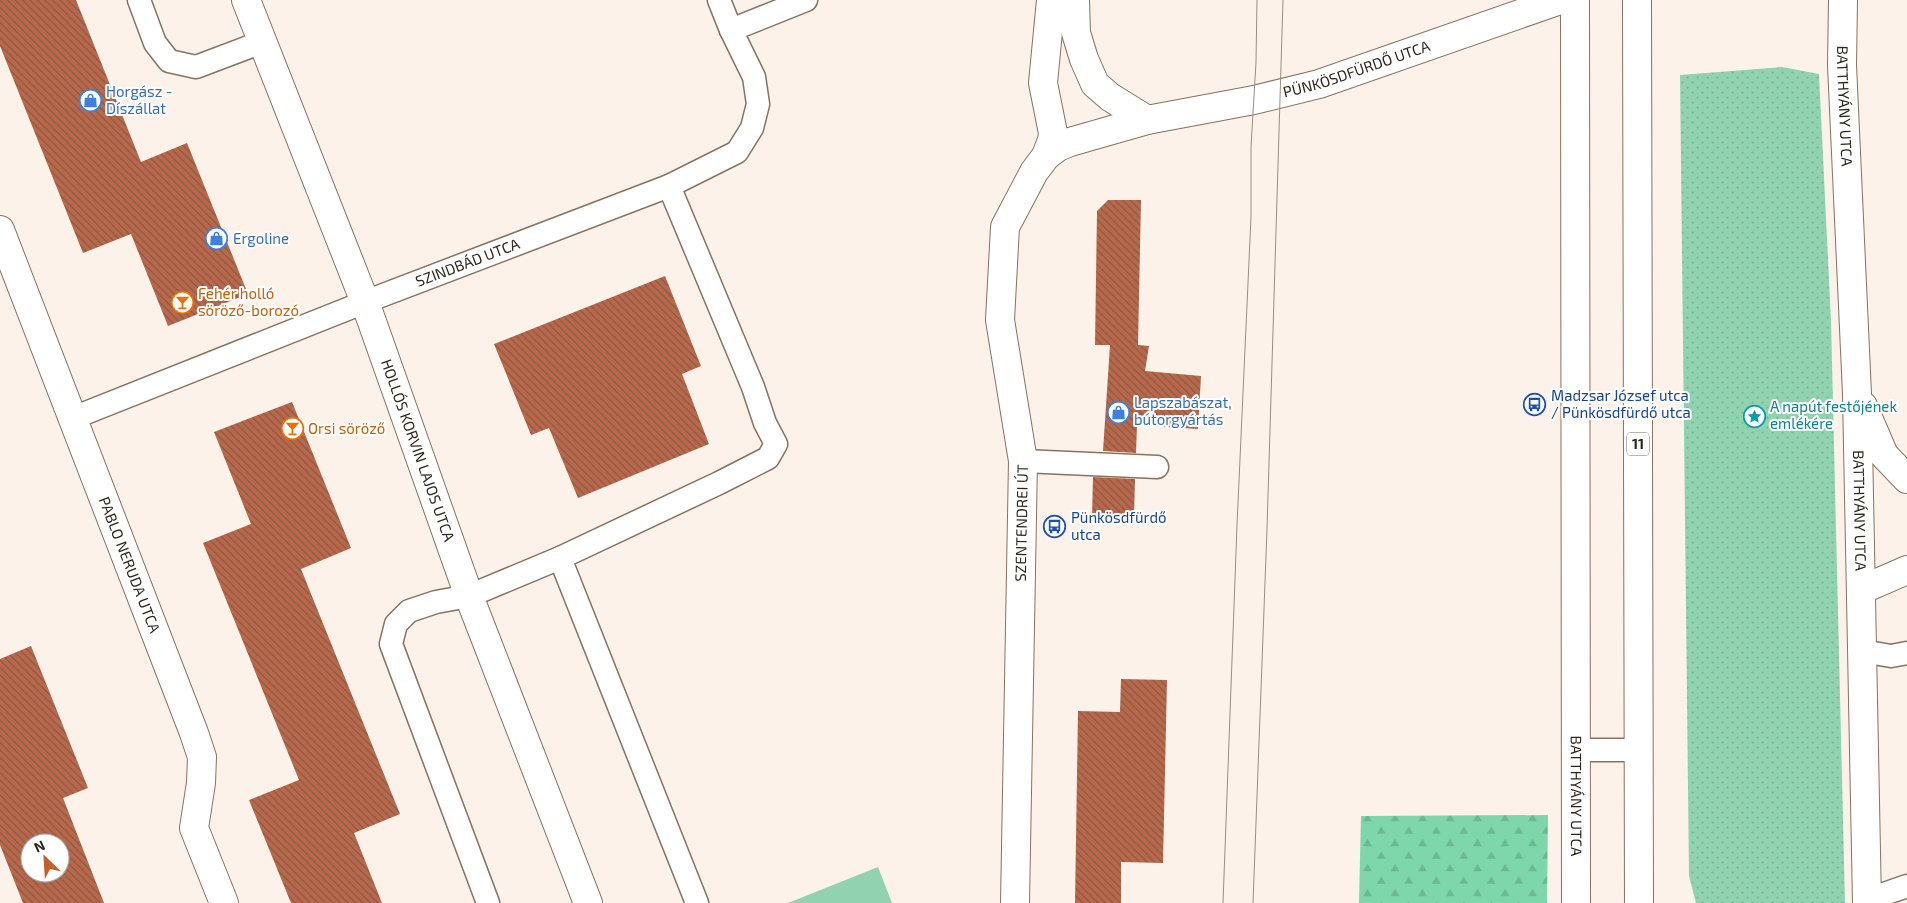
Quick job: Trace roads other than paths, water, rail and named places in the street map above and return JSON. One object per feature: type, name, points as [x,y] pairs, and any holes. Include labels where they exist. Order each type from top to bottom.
[{"type":"street","name":"HOLLÓS KORVIN LAJOS UTCA","points":[[246,0],[364,302],[469,596],[588,903]]},
{"type":"street","points":[[1046,156],[1053,134],[1043,83],[1051,0]]},
{"type":"street","points":[[1075,0],[1076,33],[1084,59],[1095,84],[1110,97],[1147,120]]},
{"type":"street","name":"PÜNKÖSDFÜRDŐ UTCA","points":[[1046,156],[1058,147],[1070,142],[1147,120],[1254,100],[1319,84],[1560,0]]},
{"type":"street","name":"BATTHYÁNY UTCA","points":[[1575,0],[1576,903]]},
{"type":"street","name":"11","points":[[1637,0],[1641,898]]},
{"type":"street","name":"BATTHYÁNY UTCA","points":[[1843,0],[1842,65],[1857,394],[1867,902]]},
{"type":"street","name":"SZENTENDREI ÚT","points":[[1016,903],[1023,461],[1000,320],[1005,227],[1034,172],[1046,156]]},
{"type":"street","name":"PABLO NERUDA UTCA","points":[[0,230],[191,723],[202,757],[201,783],[194,828],[224,903]]},
{"type":"street","points":[[1857,394],[1884,456],[1907,480]]},
{"type":"street","points":[[1861,590],[1907,570]]},
{"type":"lane","points":[[138,0],[155,43],[169,61],[196,67],[262,42]]},
{"type":"lane","name":"SZINDBÁD UTCA","points":[[73,418],[364,302],[669,186],[737,152],[752,128],[758,104],[754,77],[719,0]]},
{"type":"lane","points":[[731,30],[806,0]]},
{"type":"lane","points":[[488,903],[391,644],[396,624],[409,611],[436,602],[469,596],[560,558],[719,483],[768,458],[776,444],[765,423],[753,387],[669,186]]},
{"type":"lane","points":[[1023,461],[1158,467]]},
{"type":"lane","points":[[560,558],[697,903]]},
{"type":"lane","points":[[1862,651],[1891,656],[1907,653]]},
{"type":"lane","points":[[1576,750],[1639,750]]},
{"type":"lane","points":[[1867,902],[1907,886]]},
{"type":"tram line","points":[[1223,903],[1251,217],[1251,147],[1256,62],[1257,0]]},
{"type":"tram line","points":[[1253,903],[1267,529],[1283,0]]},
{"type":"place","name":"Horgász - Díszállat","points":[[90,101]]},
{"type":"place","name":"Ergoline","points":[[217,239]]},
{"type":"place","name":"Fehér holló söröző-borozó","points":[[182,303]]},
{"type":"place","name":"Madzsar József utca / Pünkösdfürdő utca","points":[[1535,405]]},
{"type":"place","name":"Lapszabászat, bútorgyártás","points":[[1118,412]]},
{"type":"place","name":"A napút festőjének emlékére","points":[[1754,416]]},
{"type":"place","name":"Orsi söröző","points":[[292,429]]},
{"type":"place","name":"Pünkösdfürdő utca","points":[[1055,527]]}]
